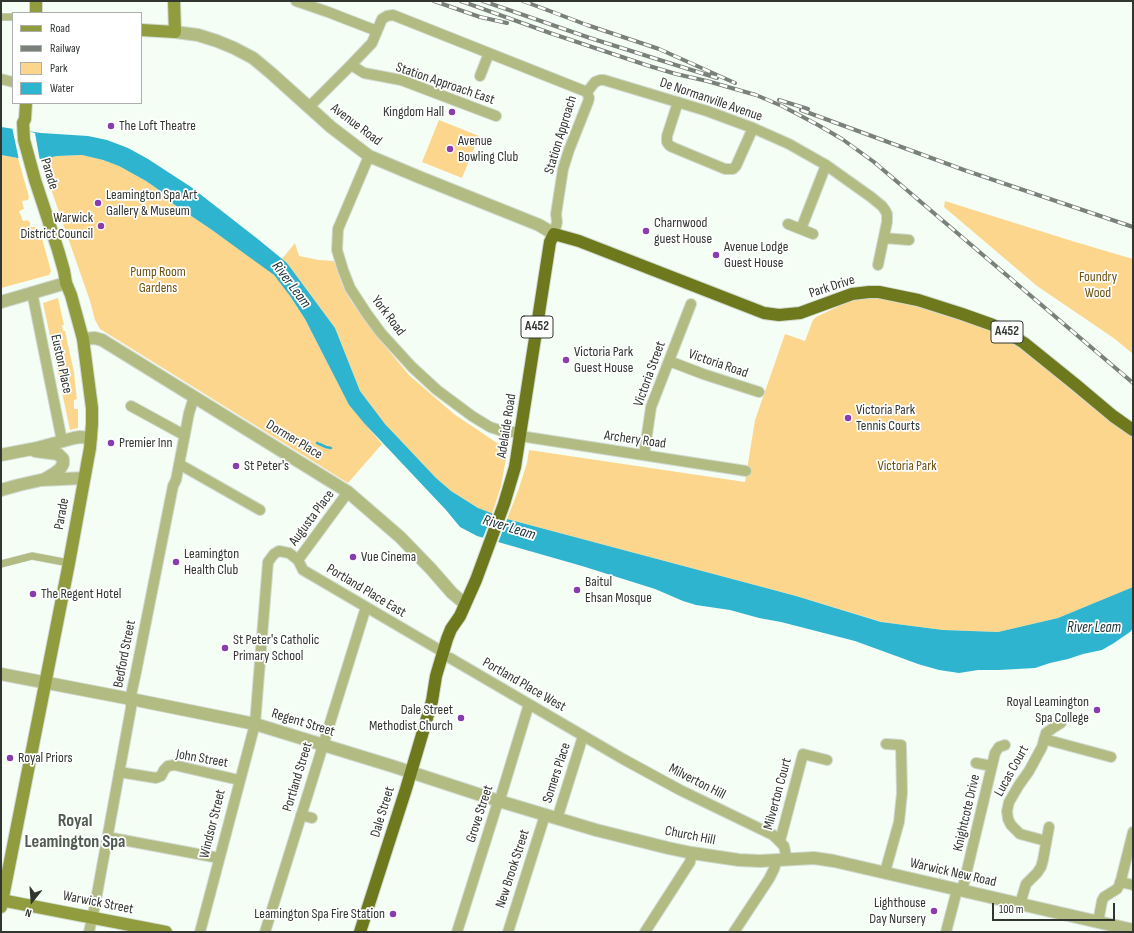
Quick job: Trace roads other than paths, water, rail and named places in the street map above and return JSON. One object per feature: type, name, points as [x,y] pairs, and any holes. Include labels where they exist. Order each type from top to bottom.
[{"type":"highway","name":"Park Drive","points":[[554,234],[579,241],[764,313],[777,315],[800,313],[852,294],[879,292],[918,300],[962,314],[1005,331],[1024,343],[1121,422],[1133,430]]},
{"type":"highway","name":"Adelaide Road","points":[[446,655],[459,632],[460,616],[486,552],[516,467],[550,242],[554,234]]},
{"type":"highway","name":"Park Drive","points":[[1121,422],[1133,425]]},
{"type":"highway","name":"Dale Street","points":[[360,932],[406,789],[432,701],[436,676],[446,655]]},
{"type":"main road","points":[[36,1],[36,12]]},
{"type":"main road","points":[[142,30],[175,32],[174,1]]},
{"type":"main road","name":"Parade","points":[[1,902],[84,478],[91,438],[92,408],[83,340],[58,250],[30,165],[24,140],[23,127],[20,119],[20,104]]},
{"type":"main road","points":[[23,127],[26,104]]},
{"type":"main road","name":"Warwick Street","points":[[1,902],[92,917],[166,932]]},
{"type":"street","points":[[296,1],[377,31]]},
{"type":"street","points":[[309,107],[370,45],[382,19],[393,15],[587,92]]},
{"type":"street","points":[[1,17],[12,17]]},
{"type":"street","name":"Avenue Road","points":[[175,32],[198,35],[217,40],[246,54],[271,73],[331,127],[369,156],[540,225],[554,234]]},
{"type":"street","points":[[480,76],[489,53]]},
{"type":"street","name":"Station Approach East","points":[[351,65],[364,73],[401,80],[496,116]]},
{"type":"street","points":[[1,74],[12,75]]},
{"type":"street","points":[[1,79],[12,82]]},
{"type":"street","name":"De Normanville Avenue","points":[[587,92],[595,82],[604,80],[678,102],[728,118],[753,128],[789,144],[826,165],[861,189],[882,206],[887,214],[887,222],[878,265]]},
{"type":"street","name":"Station Approach","points":[[554,234],[557,222],[556,214],[563,169],[588,102],[589,98],[587,92]]},
{"type":"street","points":[[678,102],[666,136],[669,145],[724,169],[733,169],[736,166],[753,128]]},
{"type":"street","name":"York Road","points":[[369,156],[338,229],[338,250],[342,270],[350,288],[381,333],[425,379],[472,416],[490,427],[521,434]]},
{"type":"street","points":[[801,229],[826,165]]},
{"type":"street","points":[[788,224],[813,234]]},
{"type":"street","points":[[884,238],[909,240]]},
{"type":"street","points":[[1,302],[66,283]]},
{"type":"street","name":"Euston Place","points":[[32,292],[62,441]]},
{"type":"street","name":"Victoria Street","points":[[644,455],[651,407],[691,304]]},
{"type":"street","name":"Dormer Place","points":[[83,340],[95,338],[102,340],[348,492],[400,537],[452,593],[465,604]]},
{"type":"street","name":"Victoria Road","points":[[669,361],[703,374],[759,392]]},
{"type":"street","name":"Bedford Street","points":[[89,932],[131,699],[173,486],[176,480],[184,435],[194,397]]},
{"type":"street","points":[[131,406],[184,435]]},
{"type":"street","name":"Archery Road","points":[[521,434],[644,455],[746,470]]},
{"type":"street","points":[[1,455],[28,450],[77,437],[91,438]]},
{"type":"street","points":[[28,450],[58,454],[62,458],[62,466],[58,471],[41,480]]},
{"type":"street","points":[[179,464],[260,510]]},
{"type":"street","points":[[1,490],[41,480],[84,478]]},
{"type":"street","name":"Augusta Place","points":[[298,560],[348,492]]},
{"type":"street","name":"Augusta Place","points":[[255,724],[268,562],[279,550]]},
{"type":"street","name":"Portland Place East","points":[[279,550],[298,560],[303,570],[446,655]]},
{"type":"street","points":[[1,564],[32,556],[68,563]]},
{"type":"street","name":"Portland Street","points":[[265,932],[366,607]]},
{"type":"street","name":"Portland Place West","points":[[446,655],[583,736]]},
{"type":"street","name":"Regent Street","points":[[1,674],[255,724],[589,828]]},
{"type":"street","name":"Grove Street","points":[[457,932],[529,704]]},
{"type":"street","name":"Lucas Court","points":[[1046,841],[1020,834],[1011,826],[1008,815],[1009,802],[1018,785],[1029,771],[1042,747],[1046,733],[1061,723]]},
{"type":"street","name":"Windsor Street","points":[[200,932],[255,724]]},
{"type":"street","name":"Somers Place","points":[[551,817],[583,736]]},
{"type":"street","name":"Milverton Hill","points":[[583,736],[665,782],[768,833],[780,841]]},
{"type":"street","name":"Lucas Court","points":[[1044,739],[1111,757]]},
{"type":"street","points":[[885,872],[899,822],[902,793],[901,745],[886,744]]},
{"type":"street","name":"Knightcote Drive","points":[[946,932],[960,890],[997,749],[1005,745]]},
{"type":"street","name":"Milverton Court","points":[[780,841],[803,754],[826,760]]},
{"type":"street","name":"Knightcote Drive","points":[[976,763],[992,766]]},
{"type":"street","name":"John Street","points":[[119,772],[156,778],[161,776],[168,766],[174,766],[239,780]]},
{"type":"street","points":[[301,815],[312,818]]},
{"type":"street","name":"New Brook Street","points":[[508,932],[551,817]]},
{"type":"street","points":[[1020,904],[1026,884],[1041,867],[1050,827]]},
{"type":"street","name":"Church Hill","points":[[589,828],[692,853],[739,860],[782,860]]},
{"type":"street","points":[[1098,922],[1104,897],[1117,889],[1120,882],[1133,832]]},
{"type":"street","points":[[107,837],[219,858]]},
{"type":"street","points":[[734,932],[774,869],[782,860],[784,846],[780,841]]},
{"type":"street","points":[[645,932],[690,862],[692,853]]},
{"type":"street","name":"Warwick New Road","points":[[782,860],[814,858],[834,861],[1133,930]]},
{"type":"street","points":[[1120,882],[1133,885]]},
{"type":"water","name":"River Leam","points":[[1,127],[41,133],[88,136],[107,140],[128,148],[191,187],[259,240],[287,263],[335,328],[360,391],[385,424],[436,478],[451,491],[478,508],[507,519],[796,596],[881,622],[943,630],[998,632],[1058,618],[1133,587],[1133,628],[1130,632],[1102,650],[1035,668],[978,670],[959,673],[939,670],[918,664],[855,641],[730,610],[696,605],[655,589],[582,566],[477,536],[460,527],[349,405],[305,319],[274,275],[172,203],[159,190],[119,166],[82,155],[57,156],[44,159],[18,158],[1,155]]},
{"type":"waterway","points":[[317,443],[331,448]]},
{"type":"railway","points":[[434,1],[480,17],[507,23]]},
{"type":"railway","points":[[461,1],[646,65],[756,95],[782,106],[818,125],[842,139],[874,162],[1133,383]]},
{"type":"railway","points":[[483,1],[590,38],[717,78]]},
{"type":"railway","points":[[523,1],[587,25],[659,49],[735,83]]},
{"type":"railway","points":[[779,100],[808,109]]},
{"type":"railway","points":[[801,110],[964,170],[1133,227]]},
{"type":"place","name":"Kingdom Hall","points":[[452,112]]},
{"type":"place","name":"The Loft Theatre","points":[[111,126]]},
{"type":"place","name":"Avenue Bowling Club","points":[[450,149]]},
{"type":"place","name":"Leamington Spa Art Gallery & Museum","points":[[98,203]]},
{"type":"place","name":"Warwick District Council","points":[[101,226]]},
{"type":"place","name":"Charnwood guest House","points":[[646,231]]},
{"type":"place","name":"Avenue Lodge Guest House","points":[[716,255]]},
{"type":"place","name":"Victoria Park Guest House","points":[[566,360]]},
{"type":"place","name":"Victoria Park Tennis Courts","points":[[848,418]]},
{"type":"place","name":"Premier Inn","points":[[111,443]]},
{"type":"place","name":"St Peter's","points":[[236,466]]},
{"type":"place","name":"Vue Cinema","points":[[353,557]]},
{"type":"place","name":"Leamington Health Club","points":[[176,562]]},
{"type":"place","name":"Baitul Ehsan Mosque","points":[[577,590]]},
{"type":"place","name":"The Regent Hotel","points":[[33,594]]},
{"type":"place","name":"St Peter's Catholic Primary School","points":[[225,648]]},
{"type":"place","name":"Royal Leamington Spa College","points":[[1097,710]]},
{"type":"place","name":"Dale Street Methodist Church","points":[[461,718]]},
{"type":"place","name":"Royal Priors","points":[[10,758]]},
{"type":"place","name":"Lighthouse Day Nursery","points":[[934,911]]},
{"type":"place","name":"Leamington Spa Fire Station","points":[[393,914]]},
{"type":"district","name":"Royal Leamington Spa","points":[[75,831]]},
{"type":"park label","name":"Pump Room Gardens","points":[[158,280]]},
{"type":"park label","name":"Foundry Wood","points":[[1098,286]]},
{"type":"park label","name":"Victoria Park","points":[[907,466]]}]
